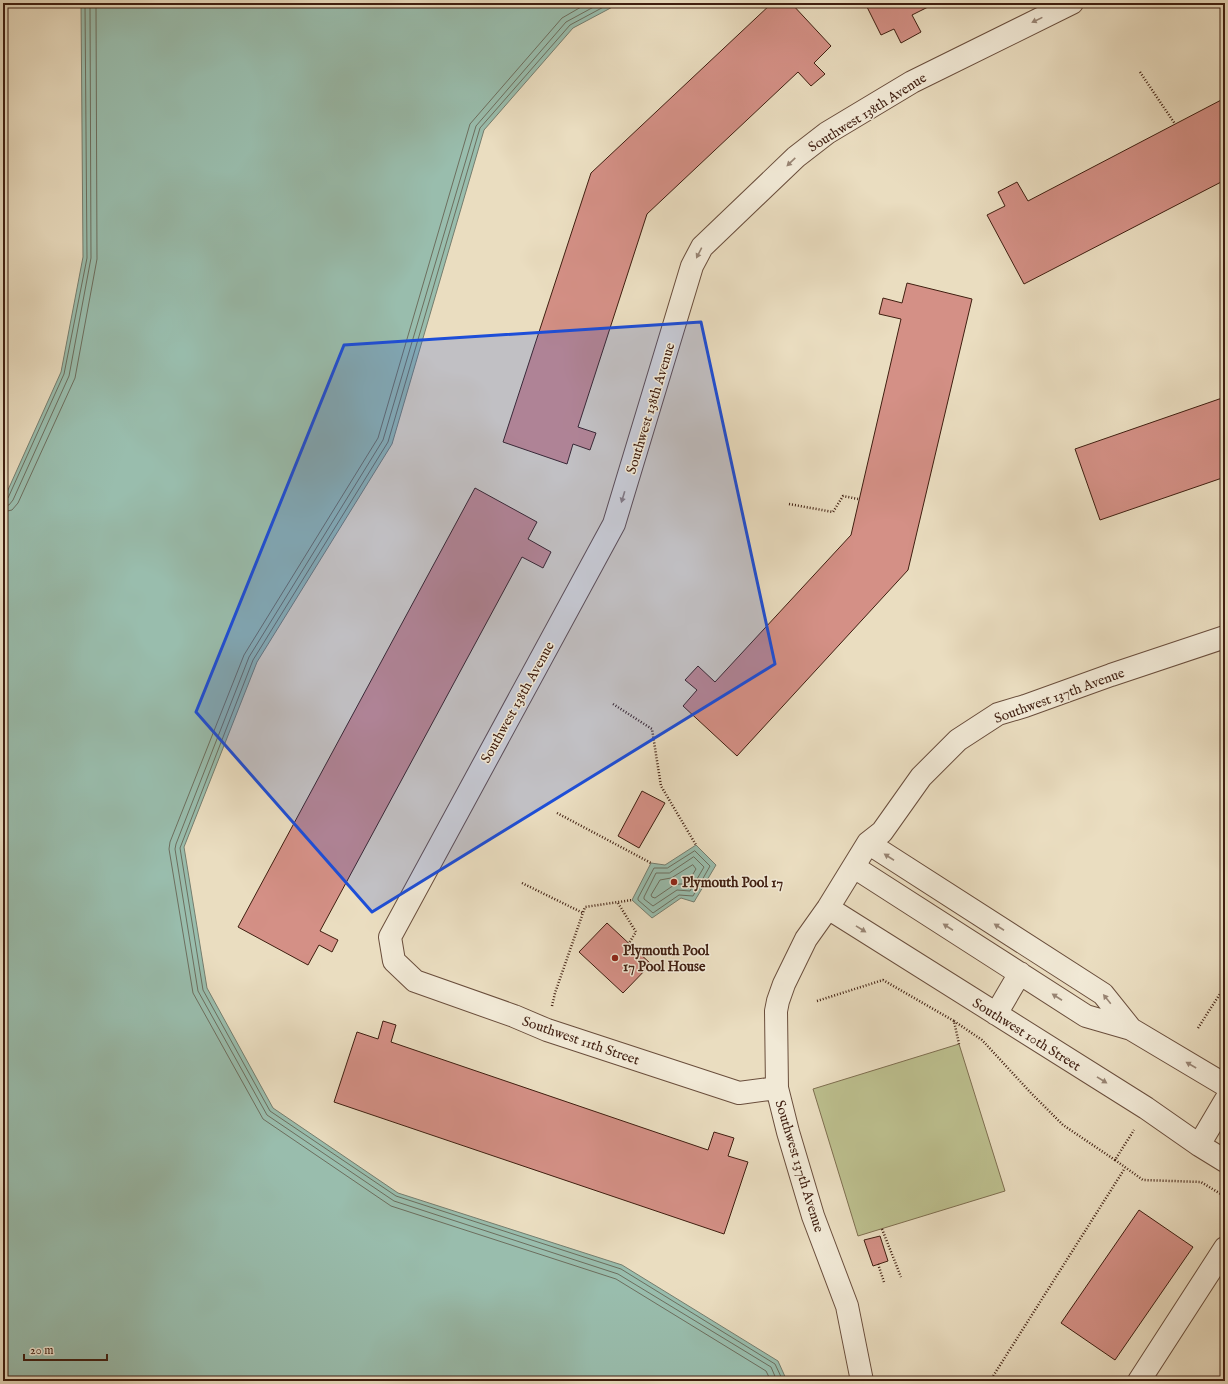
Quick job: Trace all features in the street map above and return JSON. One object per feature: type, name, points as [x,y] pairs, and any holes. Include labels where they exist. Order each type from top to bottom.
[{"type":"street","name":"Southwest 138th Avenue","points":[[394,961],[390,937],[614,524],[692,266],[702,247],[796,157],[827,133],[912,82],[1072,3]]},
{"type":"street","name":"Southwest 137th Avenue","points":[[862,1381],[847,1306],[813,1216],[788,1132],[777,1088],[776,1011],[784,984],[806,939],[828,908],[868,844],[882,832],[921,777],[958,740],[998,714],[1225,637]]},
{"type":"street","points":[[868,844],[1103,994],[1131,1029]]},
{"type":"street","points":[[854,867],[1086,1016],[1131,1029],[1225,1085]]},
{"type":"street","name":"Southwest 10th Street","points":[[828,908],[1146,1108],[1225,1161]]},
{"type":"street","name":"Southwest 11th Street","points":[[394,961],[415,981],[514,1016],[547,1030],[739,1093],[777,1088]]},
{"type":"street","points":[[996,1014],[1020,973]]},
{"type":"street","points":[[1199,1145],[1225,1100]]},
{"type":"street","points":[[1139,1381],[1225,1248]]},
{"type":"path","points":[[1140,72],[1175,124]]},
{"type":"path","points":[[789,504],[833,512],[844,496],[858,498]]},
{"type":"path","points":[[613,704],[652,729],[662,786],[696,846]]},
{"type":"path","points":[[557,813],[651,863]]},
{"type":"path","points":[[522,882],[583,913]]},
{"type":"path","points":[[547,1030],[555,993],[585,907],[632,900]]},
{"type":"path","points":[[618,902],[636,932],[629,943]]},
{"type":"path","points":[[817,1001],[883,980],[954,1021],[982,1040],[1031,1093],[1063,1124],[1143,1180],[1201,1182],[1224,1196]]},
{"type":"path","points":[[1198,1028],[1225,986]]},
{"type":"path","points":[[954,1021],[959,1044]]},
{"type":"path","points":[[1114,1160],[1136,1126]]},
{"type":"path","points":[[990,1381],[1125,1168]]},
{"type":"path","points":[[882,1228],[901,1277]]},
{"type":"path","points":[[878,1264],[884,1282]]},
{"type":"highlighted area","points":[[701,322],[775,664],[372,912],[196,712],[344,345]]},
{"type":"shaded area","points":[[959,1044],[1005,1191],[858,1236],[813,1089]]},
{"type":"water","points":[[81,3],[620,3],[573,28],[484,130],[392,444],[257,662],[184,847],[207,988],[273,1108],[398,1193],[622,1265],[778,1361],[787,1381],[3,1381],[3,501],[61,372],[83,257]]},
{"type":"water","name":"Plymouth Pool 17","points":[[696,845],[716,865],[694,902],[681,898],[652,918],[632,900],[651,863],[665,865]]},
{"type":"building","points":[[772,3],[791,3],[831,46],[814,63],[825,74],[811,86],[798,72],[647,214],[578,427],[596,433],[590,450],[573,444],[567,464],[503,442],[591,173]]},
{"type":"building","points":[[865,3],[936,3],[912,15],[921,32],[901,43],[894,29],[881,35]]},
{"type":"building","points":[[1225,98],[1225,180],[1024,284],[987,215],[1005,206],[998,192],[1017,182],[1028,201]]},
{"type":"building","points":[[907,283],[972,299],[908,570],[737,756],[683,706],[697,690],[685,680],[698,666],[715,682],[851,535],[901,319],[879,314],[883,298],[902,303]]},
{"type":"building","points":[[1225,397],[1225,477],[1100,520],[1075,449]]},
{"type":"building","points":[[475,488],[537,522],[528,539],[551,552],[543,568],[522,557],[320,931],[338,940],[332,952],[319,945],[308,965],[238,927]]},
{"type":"building","points":[[642,791],[665,803],[639,848],[618,836]]},
{"type":"building","name":"Plymouth Pool 17 Pool House","points":[[607,923],[651,964],[623,993],[579,952]]},
{"type":"building","points":[[383,1021],[396,1025],[391,1042],[708,1150],[714,1132],[734,1138],[728,1156],[748,1162],[724,1234],[334,1102],[357,1032],[378,1039]]},
{"type":"building","points":[[1139,1210],[1193,1247],[1115,1360],[1061,1323]]},
{"type":"building","points":[[880,1236],[888,1261],[873,1266],[864,1240]]},
{"type":"place","name":"Plymouth Pool 17","points":[[674,882]]},
{"type":"place","name":"Plymouth Pool 17 Pool House","points":[[615,958]]}]
